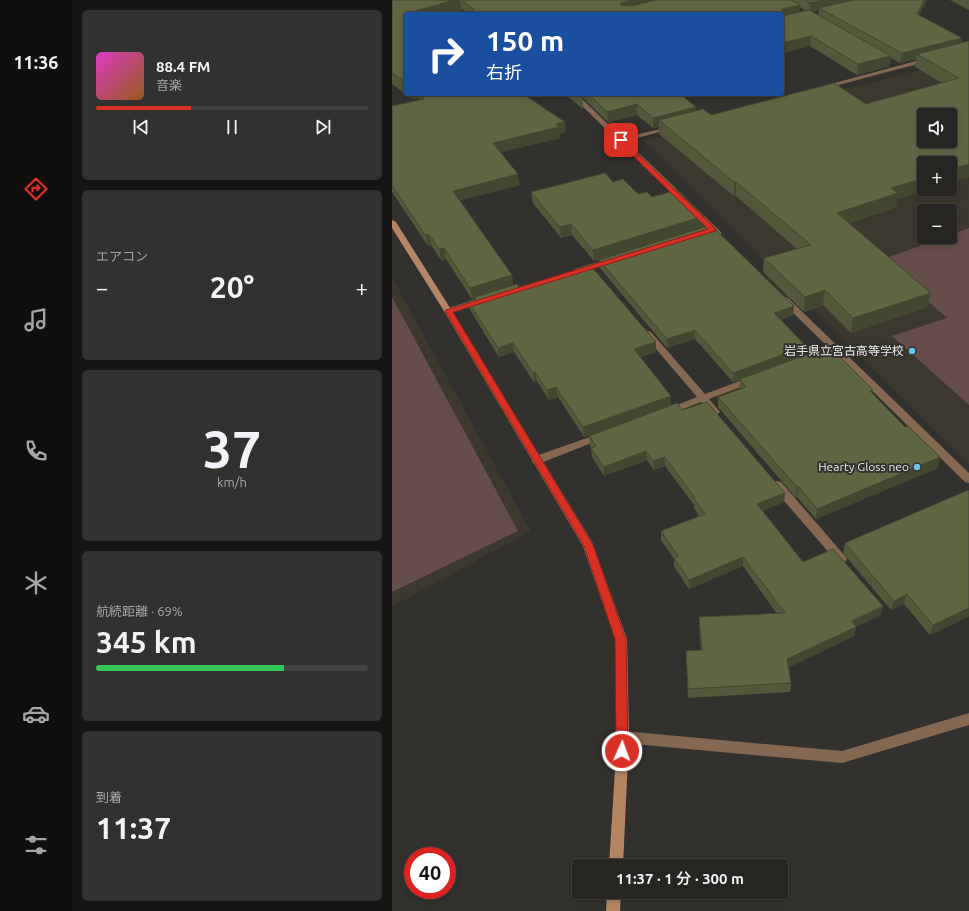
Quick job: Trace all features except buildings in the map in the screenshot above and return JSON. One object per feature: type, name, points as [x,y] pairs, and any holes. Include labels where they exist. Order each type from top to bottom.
[{"type":"street","points":[[815,89],[930,59]]},
{"type":"street","points":[[893,63],[900,67]]},
{"type":"street","points":[[575,96],[621,140],[709,230],[724,240]]},
{"type":"street","points":[[621,140],[676,126]]},
{"type":"street","points":[[392,222],[448,311],[588,545],[621,639],[623,737],[616,859]]},
{"type":"street","points":[[569,274],[594,270],[622,258]]},
{"type":"street","points":[[780,294],[969,479]]},
{"type":"street","points":[[448,311],[486,300]]},
{"type":"street","points":[[642,327],[724,422]]},
{"type":"street","points":[[798,362],[835,349]]},
{"type":"street","points":[[660,414],[762,376]]},
{"type":"street","points":[[537,460],[609,433]]},
{"type":"street","points":[[770,477],[848,568]]},
{"type":"street","points":[[623,737],[842,757],[969,719]]},
{"type":"street","points":[[613,911],[614,899]]},
{"type":"shaded area","name":"岩手県立宮古高等学校","points":[[969,57],[969,465],[644,141]]},
{"type":"shaded area","points":[[969,228],[969,405],[892,336],[947,318],[881,260],[926,244],[957,244],[957,232]]},
{"type":"shaded area","points":[[392,277],[531,531],[392,607]]},
{"type":"shaded area","points":[[392,297],[518,531],[392,592]]},
{"type":"place","name":"岩手県立宮古高等学校","points":[[912,351]]},
{"type":"place","name":"Hearty Gloss neo","points":[[917,467]]},
{"type":"route","points":[[621,140],[713,229],[448,311],[588,545],[621,639],[622,751]]}]
